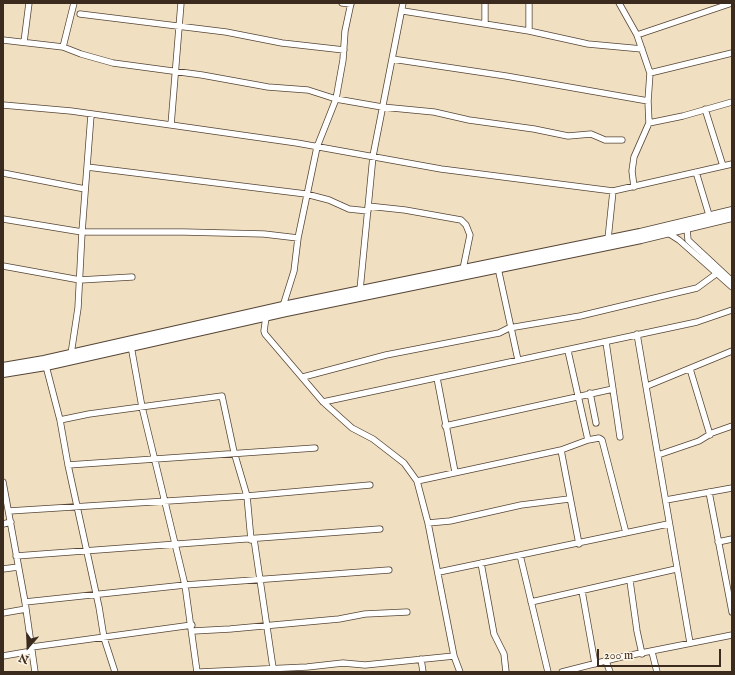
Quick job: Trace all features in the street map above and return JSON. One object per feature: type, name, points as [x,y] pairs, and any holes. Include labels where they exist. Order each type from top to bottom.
[{"type":"highway","points":[[3,367],[71,354],[284,306],[667,227],[732,211]]},
{"type":"highway","points":[[3,373],[46,366],[131,346],[687,229],[732,217]]},
{"type":"street","points":[[24,42],[29,3]]},
{"type":"street","points":[[63,47],[74,3]]},
{"type":"street","points":[[171,125],[181,3]]},
{"type":"street","points":[[284,306],[294,271],[306,194],[317,147],[336,99],[344,50],[345,31],[351,4],[342,3]]},
{"type":"street","points":[[360,290],[373,156],[403,11],[403,3]]},
{"type":"street","points":[[485,3],[485,23]]},
{"type":"street","points":[[529,3],[529,31]]},
{"type":"street","points":[[619,3],[637,35],[650,72],[648,101],[649,123],[634,157],[632,171],[634,187]]},
{"type":"street","points":[[637,35],[732,3]]},
{"type":"street","points":[[403,11],[485,23],[588,44],[642,49]]},
{"type":"street","points":[[80,14],[180,28],[226,32],[282,43],[344,50]]},
{"type":"street","points":[[3,40],[63,47],[113,64],[202,75],[268,87],[308,90],[336,99],[382,107],[434,112],[469,120],[534,129],[568,136],[591,134],[605,140],[622,140]]},
{"type":"street","points":[[650,72],[732,53]]},
{"type":"street","points":[[392,59],[506,76],[648,101]]},
{"type":"street","points":[[649,123],[683,116],[732,102]]},
{"type":"street","points":[[3,105],[71,111],[171,125],[297,143],[440,169],[613,191],[732,164]]},
{"type":"street","points":[[705,109],[723,166]]},
{"type":"street","points":[[71,354],[78,308],[91,115]]},
{"type":"street","points":[[87,167],[306,194],[329,200],[349,209],[405,210],[461,220],[466,225],[470,235],[463,269]]},
{"type":"street","points":[[696,172],[709,216]]},
{"type":"street","points":[[3,173],[85,189]]},
{"type":"street","points":[[608,239],[613,191]]},
{"type":"street","points":[[3,218],[82,232],[264,234],[298,238]]},
{"type":"street","points":[[687,229],[688,240],[731,280]]},
{"type":"street","points":[[668,233],[679,240],[732,287]]},
{"type":"street","points":[[3,266],[80,280],[132,277]]},
{"type":"street","points":[[498,268],[518,360]]},
{"type":"street","points":[[303,377],[386,355],[499,333],[510,328],[586,314],[692,289],[716,274]]},
{"type":"street","points":[[323,402],[518,360],[568,351],[638,334],[697,322],[732,310]]},
{"type":"street","points":[[266,318],[264,331],[266,334],[323,402],[352,428],[373,439],[404,463],[417,480],[439,572],[454,656],[460,672]]},
{"type":"street","points":[[638,334],[666,500],[668,524],[690,643]]},
{"type":"street","points":[[606,342],[620,437]]},
{"type":"street","points":[[131,346],[142,407],[185,585],[198,672],[306,667],[343,663],[365,665],[454,656]]},
{"type":"street","points":[[568,351],[588,440]]},
{"type":"street","points":[[647,386],[732,351]]},
{"type":"street","points":[[46,366],[60,420],[68,465],[88,551],[104,638],[115,672]]},
{"type":"street","points":[[690,369],[710,435]]},
{"type":"street","points":[[437,378],[455,472]]},
{"type":"street","points":[[445,426],[613,389]]},
{"type":"street","points":[[590,393],[596,423]]},
{"type":"street","points":[[60,420],[222,396],[234,452],[247,496],[252,540],[268,624],[273,668]]},
{"type":"street","points":[[658,455],[699,441],[732,426]]},
{"type":"street","points":[[417,480],[561,450],[588,440],[601,439],[626,533]]},
{"type":"street","points":[[68,465],[234,452],[315,448]]},
{"type":"street","points":[[561,450],[569,499],[579,544]]},
{"type":"street","points":[[3,482],[36,672]]},
{"type":"street","points":[[9,511],[247,496],[370,485]]},
{"type":"street","points":[[666,500],[732,488]]},
{"type":"street","points":[[709,492],[718,542],[730,586],[732,612]]},
{"type":"street","points":[[428,523],[450,521],[521,505],[569,499]]},
{"type":"street","points":[[3,524],[11,522]]},
{"type":"street","points":[[439,572],[579,544],[668,524]]},
{"type":"street","points":[[16,556],[174,544],[252,540],[380,529]]},
{"type":"street","points":[[718,542],[732,540]]},
{"type":"street","points":[[520,555],[548,672]]},
{"type":"street","points":[[481,563],[494,634],[504,654],[506,672]]},
{"type":"street","points":[[3,570],[18,567]]},
{"type":"street","points":[[532,602],[676,569]]},
{"type":"street","points":[[25,602],[185,585],[260,581],[389,570]]},
{"type":"street","points":[[630,580],[642,654]]},
{"type":"street","points":[[582,591],[595,664]]},
{"type":"street","points":[[3,613],[26,609]]},
{"type":"street","points":[[3,656],[32,649],[104,638],[192,628],[230,629],[268,624],[332,620],[365,614],[407,612]]},
{"type":"street","points":[[562,672],[606,661],[732,635]]},
{"type":"street","points":[[652,652],[658,672]]},
{"type":"street","points":[[421,659],[423,672]]},
{"type":"street","points":[[606,661],[610,672]]},
{"type":"street","points":[[365,665],[366,672]]}]
